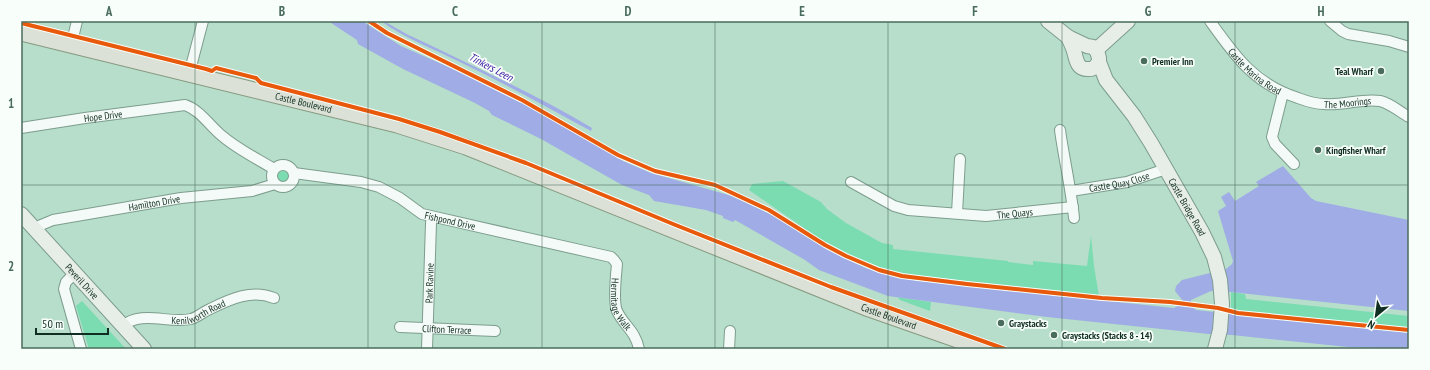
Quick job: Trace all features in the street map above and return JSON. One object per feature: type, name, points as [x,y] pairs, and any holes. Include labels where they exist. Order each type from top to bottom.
[{"type":"main road","name":"Castle Boulevard","points":[[21,33],[397,125],[466,147],[869,309],[983,349]]},
{"type":"street","points":[[71,46],[77,21]]},
{"type":"street","points":[[189,74],[203,21]]},
{"type":"street","points":[[1048,21],[1093,57]]},
{"type":"street","points":[[1068,37],[1076,56],[1076,63],[1083,69],[1128,21]]},
{"type":"street","name":"Castle Marina Road","points":[[1210,21],[1246,68],[1256,77],[1283,93],[1272,137],[1275,144],[1294,164]]},
{"type":"street","points":[[1330,21],[1348,34],[1409,46]]},
{"type":"street","points":[[1076,56],[1077,52],[1081,48],[1093,57]]},
{"type":"street","name":"Castle Bridge Road","points":[[1093,57],[1106,80],[1134,116],[1202,232],[1214,257],[1220,280],[1222,304],[1220,330],[1215,349]]},
{"type":"street","name":"The Moorings","points":[[1283,93],[1307,101],[1326,104],[1380,101],[1409,118]]},
{"type":"street","name":"Hope Drive","points":[[21,128],[93,116],[185,105],[191,107],[235,146],[274,169]]},
{"type":"street","points":[[1060,130],[1066,172],[1071,191]]},
{"type":"street","points":[[956,213],[960,159]]},
{"type":"street","points":[[275,184],[272,179],[274,169],[278,166],[285,165],[291,168],[294,173]]},
{"type":"street","name":"Castle Quay Close","points":[[1071,191],[1126,182],[1166,169]]},
{"type":"street","name":"Hamilton Drive","points":[[35,229],[53,220],[187,197],[252,191],[275,184],[284,188],[291,185],[294,179],[294,173]]},
{"type":"street","name":"Fishpond Drive","points":[[294,173],[361,182],[379,187],[400,198],[422,214],[611,257]]},
{"type":"street","name":"The Quays","points":[[851,182],[900,208],[986,216],[1074,212],[1071,191]]},
{"type":"street","name":"Peveril Drive","points":[[21,214],[144,349]]},
{"type":"street","name":"Park Ravine","points":[[427,349],[432,216]]},
{"type":"street","name":"Hermitage Walk","points":[[611,257],[616,264],[616,309],[621,318],[632,330],[639,349]]},
{"type":"street","points":[[74,273],[66,282],[64,289],[81,349]]},
{"type":"street","name":"Kenilworth Road","points":[[123,326],[134,320],[142,318],[172,320],[192,319],[239,297],[257,294],[274,298]]},
{"type":"street","name":"Clifton Terrace","points":[[400,327],[495,331]]},
{"type":"street","points":[[729,349],[730,331]]},
{"type":"green space","points":[[281,171],[285,171],[289,177],[285,183],[281,183],[277,179],[277,175]]},
{"type":"green space","points":[[783,181],[821,202],[827,209],[846,223],[882,243],[893,245],[893,249],[1033,265],[1033,261],[1087,266],[1091,236],[1099,296],[904,274],[885,270],[855,259],[827,244],[749,190],[752,184]]},
{"type":"green space","points":[[1231,292],[1245,294],[1246,299],[1409,316],[1409,328],[1237,311],[1231,308]]},
{"type":"green space","points":[[897,297],[931,302],[930,311],[900,300]]},
{"type":"green space","points":[[82,301],[126,349],[89,349],[76,306]]},
{"type":"water","points":[[328,21],[362,21],[401,46],[478,80],[528,105],[623,161],[651,173],[732,196],[776,217],[832,252],[866,268],[888,275],[918,281],[1174,308],[1183,303],[1175,291],[1176,286],[1182,280],[1226,269],[1232,264],[1233,261],[1218,211],[1226,206],[1221,197],[1229,192],[1235,201],[1259,186],[1256,182],[1283,166],[1311,198],[1316,201],[1409,220],[1409,311],[1211,291],[1191,300],[1191,306],[1196,310],[1409,333],[1409,349],[1348,347],[1209,334],[1047,317],[888,296],[819,270],[805,260],[735,220],[733,222],[723,218],[723,216],[706,210],[654,201],[649,195],[622,185],[541,139],[492,115],[489,111],[475,103],[403,69],[358,44],[357,40]]},
{"type":"water","points":[[381,21],[548,104],[592,128],[591,131],[495,79],[410,39]]},
{"type":"cycle path","points":[[369,21],[387,33],[522,100],[618,155],[655,171],[715,185],[769,210],[825,245],[846,256],[879,270],[902,276],[967,284],[1102,298],[1170,302],[1218,308],[1238,313],[1409,330]]},
{"type":"cycle path","points":[[21,23],[212,71],[216,68],[256,78],[261,83],[399,119],[440,132],[526,163],[831,287],[1005,349]]},
{"type":"place","name":"Premier Inn","points":[[1144,61]]},
{"type":"place","name":"Teal Wharf","points":[[1381,71]]},
{"type":"place","name":"Kingfisher Wharf","points":[[1318,150]]},
{"type":"place","name":"Graystacks","points":[[1001,323]]},
{"type":"place","name":"Graystacks (Stacks 8 - 14)","points":[[1054,335]]},
{"type":"water label","name":"Tinkers Leen","points":[[491,67]]}]
